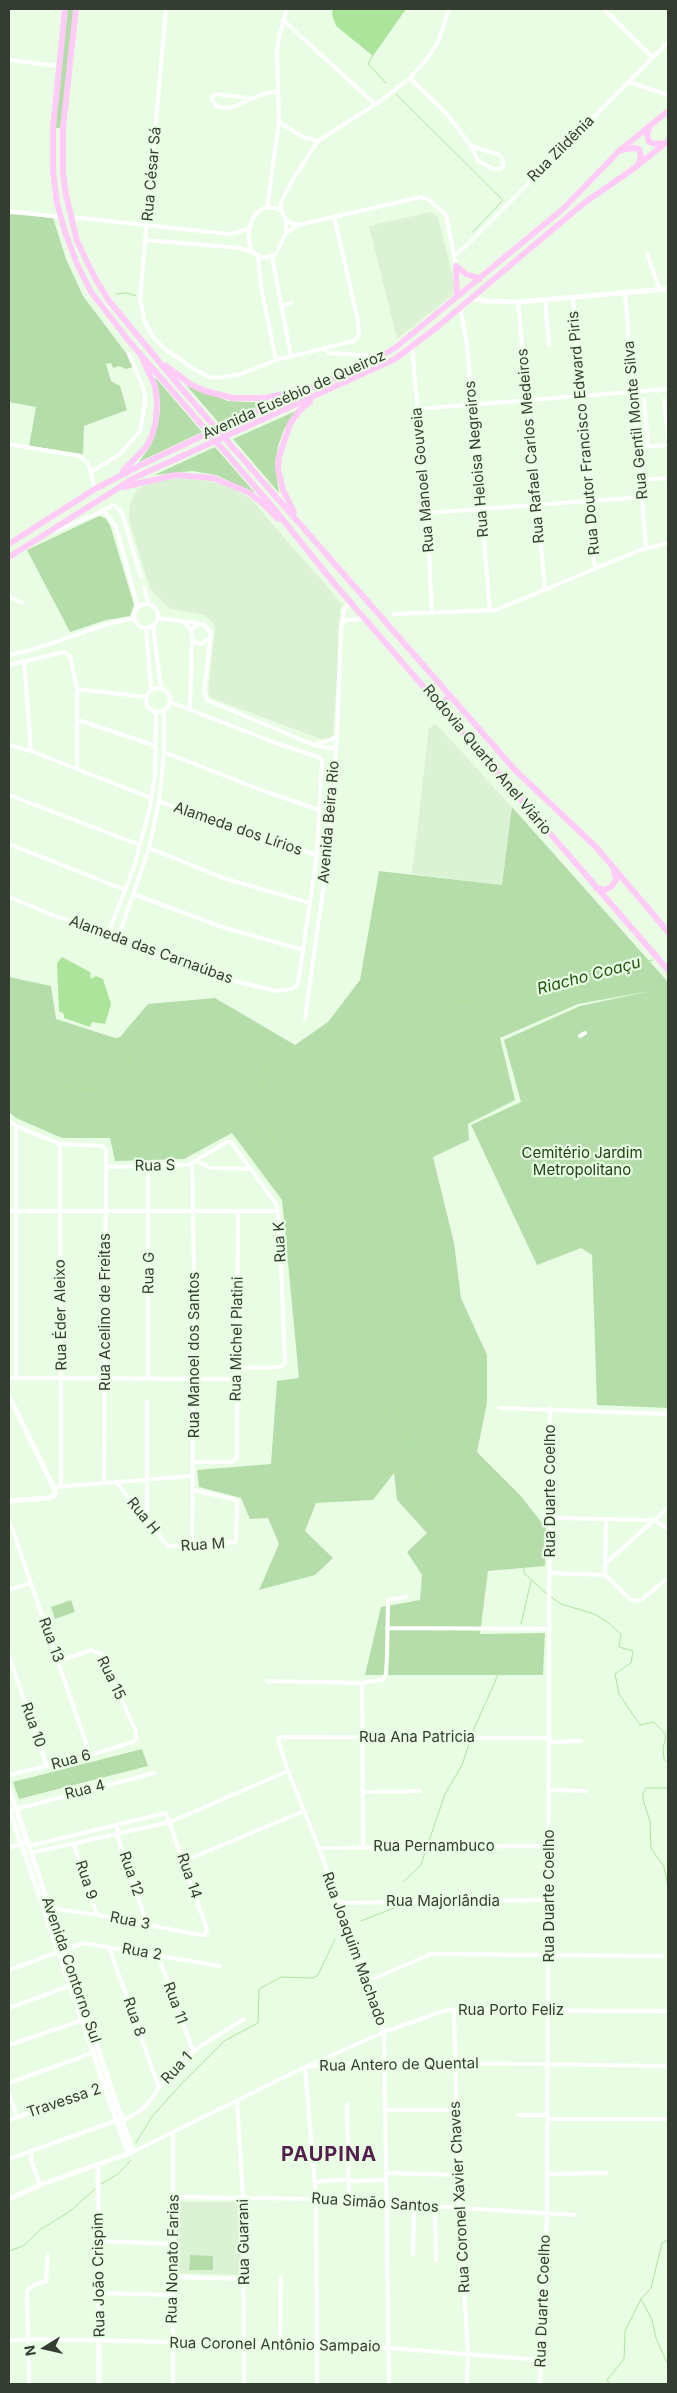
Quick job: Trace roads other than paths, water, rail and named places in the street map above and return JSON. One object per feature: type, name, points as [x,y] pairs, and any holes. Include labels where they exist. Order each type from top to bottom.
[{"type":"highway","points":[[65,9],[52,161],[60,217],[77,264],[91,292],[139,352],[178,390],[300,524]]},
{"type":"highway","points":[[76,9],[62,152],[66,195],[77,241],[95,278],[109,301],[306,549]]},
{"type":"highway","name":"Avenida Eusébio de Queiroz","points":[[9,544],[95,488],[231,422],[383,356],[423,327],[563,208],[620,150],[668,111]]},
{"type":"highway","points":[[650,126],[646,133],[649,142],[661,144],[667,142]]},
{"type":"highway","name":"Avenida Eusébio de Queiroz","points":[[9,557],[134,478],[383,366],[460,308],[584,203],[636,167],[667,142]]},
{"type":"highway","points":[[620,150],[640,149],[641,156],[636,167]]},
{"type":"highway","points":[[456,266],[466,274],[480,279]]},
{"type":"highway","points":[[456,266],[458,297]]},
{"type":"highway","points":[[148,350],[190,384],[233,398],[266,398],[324,382]]},
{"type":"highway","points":[[95,488],[134,462],[152,436],[157,410],[156,393],[151,375],[139,352]]},
{"type":"highway","points":[[300,524],[281,484],[278,468],[281,447],[290,424],[299,411],[327,392]]},
{"type":"highway","points":[[116,489],[176,475],[219,479],[248,492],[262,502],[306,549]]},
{"type":"highway","name":"Rodovia Quarto Anel Viário","points":[[300,524],[515,770],[583,834],[668,932]]},
{"type":"highway","name":"Rodovia Quarto Anel Viário","points":[[306,549],[668,970]]},
{"type":"highway","points":[[440,707],[450,695]]},
{"type":"highway","points":[[596,888],[605,890],[612,886],[616,879],[614,869]]},
{"type":"street","name":"Rua César Sá","points":[[166,9],[140,299],[145,322],[153,337],[165,349],[209,377],[229,377],[276,360]]},
{"type":"street","points":[[267,207],[279,122],[277,50],[287,9]]},
{"type":"street","points":[[146,240],[240,248],[252,252],[258,257],[272,257],[279,249],[286,233],[286,220],[280,204],[290,184],[318,141],[375,104],[410,78],[427,59],[438,42],[449,9]]},
{"type":"street","points":[[604,9],[653,58]]},
{"type":"street","points":[[283,20],[375,104]]},
{"type":"street","name":"Rua Zildênia","points":[[454,256],[668,42]]},
{"type":"street","points":[[9,60],[59,66]]},
{"type":"street","points":[[410,78],[447,114],[471,146],[476,158],[493,169],[500,169],[503,166],[503,160],[500,155],[471,146]]},
{"type":"street","points":[[629,82],[668,95]]},
{"type":"street","points":[[249,98],[216,94],[211,98],[216,106],[224,108],[232,107],[249,98],[278,91]]},
{"type":"street","points":[[279,122],[301,136],[318,141]]},
{"type":"street","points":[[286,233],[298,225],[407,199],[421,198],[429,200],[446,215],[456,266]]},
{"type":"street","points":[[252,252],[249,242],[249,229],[254,216],[260,210],[267,207],[282,211]]},
{"type":"street","points":[[9,211],[60,217]]},
{"type":"street","points":[[71,216],[229,234],[249,229]]},
{"type":"street","points":[[258,257],[261,287],[276,360],[354,341],[360,330],[334,216]]},
{"type":"street","points":[[286,220],[298,225]]},
{"type":"street","points":[[647,254],[660,290]]},
{"type":"street","points":[[272,257],[291,356]]},
{"type":"street","points":[[471,298],[485,301],[518,302],[668,289]]},
{"type":"street","name":"Rua Gentil Monte Silva","points":[[625,293],[646,548]]},
{"type":"street","name":"Rua Doutor Francisco Edward Piris","points":[[573,298],[595,569]]},
{"type":"street","points":[[545,300],[549,345]]},
{"type":"street","name":"Rua Rafael Carlos Medeiros","points":[[518,302],[544,589]]},
{"type":"street","points":[[280,306],[291,303]]},
{"type":"street","name":"Rua Heloisa Negreiros","points":[[460,308],[472,404],[490,612]]},
{"type":"street","name":"Rua Manoel Gouveia","points":[[412,346],[427,514],[432,614]]},
{"type":"street","points":[[325,348],[328,353],[383,356]]},
{"type":"street","points":[[91,472],[119,455],[140,431],[145,405],[144,390],[129,354]]},
{"type":"street","points":[[417,409],[668,389]]},
{"type":"street","points":[[644,399],[648,446]]},
{"type":"street","points":[[664,400],[668,440]]},
{"type":"street","points":[[9,444],[80,456],[88,463],[95,488]]},
{"type":"street","points":[[638,448],[668,445]]},
{"type":"street","points":[[641,480],[668,478]]},
{"type":"street","points":[[427,514],[643,497]]},
{"type":"street","points":[[34,540],[114,505],[122,513],[141,577]]},
{"type":"street","points":[[101,511],[104,512],[116,527],[138,608],[135,618],[140,626],[146,628],[153,626]]},
{"type":"street","points":[[394,614],[490,612],[646,548],[668,543]]},
{"type":"street","points":[[118,938],[149,848],[162,776],[164,710],[170,702],[169,695],[161,688],[158,669],[153,626],[158,618],[155,608],[148,604],[144,588]]},
{"type":"street","points":[[9,597],[23,603]]},
{"type":"street","name":"Avenida Beira Rio","points":[[305,1018],[328,855],[337,736],[341,625],[344,610],[350,601]]},
{"type":"street","points":[[138,608],[148,604]]},
{"type":"street","points":[[9,655],[31,650],[108,624],[135,618]]},
{"type":"street","points":[[158,618],[200,624],[209,628],[210,637],[204,691],[207,700],[314,744],[336,749]]},
{"type":"street","points":[[341,625],[346,620],[366,619]]},
{"type":"street","points":[[182,621],[192,630],[190,710]]},
{"type":"street","points":[[192,630],[200,624]]},
{"type":"street","points":[[146,628],[151,689],[146,697],[147,705],[156,712]]},
{"type":"street","points":[[202,644],[210,637]]},
{"type":"street","points":[[192,638],[194,642],[202,644],[208,656]]},
{"type":"street","points":[[9,664],[66,652],[71,658],[77,689],[77,768]]},
{"type":"street","points":[[148,656],[156,654]]},
{"type":"street","points":[[24,661],[31,751]]},
{"type":"street","points":[[149,670],[158,669]]},
{"type":"street","points":[[151,689],[161,688]]},
{"type":"street","points":[[77,689],[146,697]]},
{"type":"street","points":[[133,894],[225,928],[304,950],[317,855],[322,760],[170,702]]},
{"type":"street","points":[[156,712],[164,710]]},
{"type":"street","points":[[108,934],[134,867],[146,822],[155,775],[156,712]]},
{"type":"street","points":[[78,720],[156,746]]},
{"type":"street","points":[[314,744],[337,736]]},
{"type":"street","points":[[9,745],[77,768],[151,798]]},
{"type":"street","points":[[164,752],[261,790],[319,810]]},
{"type":"street","points":[[155,775],[162,776]]},
{"type":"street","points":[[9,795],[140,845]]},
{"type":"street","name":"Alameda dos Lírios","points":[[159,801],[231,830],[317,855]]},
{"type":"street","points":[[146,822],[154,824]]},
{"type":"street","points":[[9,844],[125,890]]},
{"type":"street","points":[[149,848],[226,879],[310,903]]},
{"type":"street","points":[[134,867],[141,869]]},
{"type":"street","name":"Alameda das Carnaúbas","points":[[9,896],[55,916],[118,938],[154,955],[231,980],[276,991],[286,991],[295,986],[300,979],[304,950]]},
{"type":"street","points":[[9,1121],[16,1126],[60,1144]]},
{"type":"street","points":[[16,1126],[16,1378]]},
{"type":"street","name":"Rua S","points":[[106,1167],[185,1166],[227,1142]]},
{"type":"street","name":"Rua K","points":[[227,1142],[234,1144],[278,1211],[285,1361],[280,1367],[237,1368]]},
{"type":"street","name":"Rua Acelino de Freitas","points":[[60,1144],[98,1145],[106,1150],[104,1483]]},
{"type":"street","name":"Rua Éder Aleixo","points":[[60,1144],[61,1486]]},
{"type":"street","points":[[194,1162],[210,1168],[251,1169]]},
{"type":"street","name":"Rua Manoel dos Santos","points":[[192,1546],[194,1162]]},
{"type":"street","name":"Rua G","points":[[148,1167],[148,1379]]},
{"type":"street","points":[[9,1211],[278,1211]]},
{"type":"street","name":"Rua Michel Platini","points":[[193,1462],[231,1462],[237,1456],[238,1212]]},
{"type":"street","points":[[9,1324],[16,1324]]},
{"type":"street","points":[[9,1378],[236,1379]]},
{"type":"street","points":[[9,1396],[56,1492],[52,1498],[9,1501]]},
{"type":"street","points":[[147,1402],[147,1521]]},
{"type":"street","points":[[499,1408],[550,1408],[668,1414]]},
{"type":"street","name":"Rua Duarte Coelho","points":[[540,2384],[547,2213],[548,2117],[550,1408]]},
{"type":"street","points":[[55,1487],[192,1476]]},
{"type":"street","name":"Rua H","points":[[116,1482],[166,1544],[172,1547]]},
{"type":"street","name":"Rua M","points":[[172,1547],[234,1543],[237,1540],[237,1502],[233,1499],[193,1490]]},
{"type":"street","points":[[607,1562],[668,1508]]},
{"type":"street","points":[[550,1518],[654,1520],[668,1529]]},
{"type":"street","points":[[605,1575],[607,1562],[606,1519]]},
{"type":"street","name":"Rua 13","points":[[11,1525],[90,1755]]},
{"type":"street","points":[[549,1573],[605,1575],[630,1599],[635,1601],[641,1600],[668,1578]]},
{"type":"street","points":[[9,1590],[30,1583]]},
{"type":"street","points":[[267,1681],[362,1683],[380,1681],[385,1677],[388,1600],[406,1598]]},
{"type":"street","points":[[388,1628],[550,1629]]},
{"type":"street","name":"Rua 15","points":[[59,1661],[84,1651],[98,1650],[102,1654],[136,1732],[136,1739],[133,1742]]},
{"type":"street","name":"Rua 10","points":[[9,1656],[47,1766]]},
{"type":"street","points":[[362,1683],[363,1846]]},
{"type":"street","name":"Rua Ana Patricia","points":[[283,1735],[581,1741]]},
{"type":"street","name":"Rua Joaquim Machado","points":[[283,1735],[279,1737],[279,1743],[288,1772],[318,1848],[384,2032],[390,2384]]},
{"type":"street","name":"Rua 6","points":[[9,1775],[90,1755],[133,1742]]},
{"type":"street","name":"Rua 4","points":[[16,1808],[154,1772]]},
{"type":"street","points":[[31,1853],[74,1845],[170,1822],[288,1772]]},
{"type":"street","name":"Avenida Contorno Sul","points":[[9,1788],[111,2085],[131,2153]]},
{"type":"street","points":[[362,1792],[420,1790]]},
{"type":"street","points":[[550,1790],[586,1791]]},
{"type":"street","points":[[9,1810],[16,1808]]},
{"type":"street","name":"Avenida Contorno Sul","points":[[9,1810],[116,2122],[131,2153]]},
{"type":"street","points":[[184,1861],[304,1811]]},
{"type":"street","points":[[9,1848],[164,1813],[168,1815],[170,1822]]},
{"type":"street","name":"Rua 14","points":[[170,1822],[208,1930]]},
{"type":"street","name":"Rua 12","points":[[115,1825],[118,1829],[117,1835],[147,1924]]},
{"type":"street","name":"Rua 9","points":[[74,1845],[97,1915]]},
{"type":"street","name":"Rua Pernambuco","points":[[318,1848],[363,1846],[549,1846]]},
{"type":"street","name":"Rua Majorlândia","points":[[338,1903],[549,1900]]},
{"type":"street","name":"Rua 3","points":[[50,1908],[200,1935],[205,1935],[208,1930]]},
{"type":"street","name":"Rua 2","points":[[58,1953],[83,1943],[220,1966]]},
{"type":"street","name":"Rua 8","points":[[109,1946],[159,2088]]},
{"type":"street","points":[[9,1970],[58,1953]]},
{"type":"street","points":[[366,1982],[431,1954],[662,1956]]},
{"type":"street","name":"Rua 11","points":[[158,1955],[193,2051]]},
{"type":"street","points":[[9,2008],[76,1984]]},
{"type":"street","name":"Rua Coronel Xavier Chaves","points":[[454,2009],[459,2208],[468,2354],[467,2384]]},
{"type":"street","name":"Rua Porto Feliz","points":[[305,2067],[384,2032],[446,2010],[668,2010]]},
{"type":"street","points":[[9,2045],[88,2018]]},
{"type":"street","name":"Rua 1","points":[[9,2158],[116,2122],[144,2108],[159,2088],[193,2051],[244,2019]]},
{"type":"street","points":[[9,2083],[99,2051]]},
{"type":"street","name":"Rua Antero de Quental","points":[[9,2199],[40,2185],[131,2153],[173,2134],[305,2067],[455,2063],[547,2066],[668,2066]]},
{"type":"street","points":[[305,2067],[316,2199],[317,2384]]},
{"type":"street","name":"Travessa 2","points":[[9,2120],[111,2085]]},
{"type":"street","points":[[9,2092],[17,2117]]},
{"type":"street","name":"Rua Guarani","points":[[237,2100],[243,2198],[245,2279],[244,2384]]},
{"type":"street","points":[[347,2104],[349,2201]]},
{"type":"street","points":[[385,2110],[456,2110]]},
{"type":"street","points":[[518,2116],[668,2119]]},
{"type":"street","name":"Rua Nonato Farias","points":[[173,2134],[173,2384]]},
{"type":"street","points":[[32,2150],[32,2160],[40,2185]]},
{"type":"street","name":"Rua João Crispim","points":[[98,2165],[99,2384]]},
{"type":"street","points":[[386,2173],[458,2175]]},
{"type":"street","points":[[547,2174],[606,2173]]},
{"type":"street","points":[[315,2182],[386,2180]]},
{"type":"street","name":"Rua Simão Santos","points":[[174,2197],[316,2199],[435,2208],[575,2215]]},
{"type":"street","points":[[413,2254],[414,2206]]},
{"type":"street","points":[[435,2208],[436,2261]]},
{"type":"street","points":[[99,2241],[173,2244]]},
{"type":"street","points":[[29,2384],[28,2292],[34,2285],[46,2281],[48,2255]]},
{"type":"street","points":[[173,2277],[245,2279]]},
{"type":"street","points":[[280,2344],[281,2278]]},
{"type":"street","points":[[100,2293],[173,2295]]},
{"type":"street","name":"Rua Coronel Antônio Sampaio","points":[[9,2341],[29,2339],[317,2345],[389,2348],[540,2360]]},
{"type":"waterway","points":[[373,55],[368,64],[386,83]]},
{"type":"waterway","points":[[396,94],[503,200],[473,232]]},
{"type":"waterway","points":[[116,294],[127,293],[136,296]]},
{"type":"waterway","points":[[9,352],[46,337],[89,311]]},
{"type":"waterway","name":"Riacho Coaçu","points":[[9,1054],[24,1065],[36,1078],[57,1086],[87,1089],[103,1088],[129,1069],[129,1057],[133,1049],[148,1042],[165,1025],[176,1020],[199,1021],[255,1043],[261,1050],[265,1087],[276,1104],[285,1110],[304,1110],[336,1099],[350,1088],[380,1044],[427,1004],[445,999],[488,1004],[514,1002],[533,990],[628,964],[653,960]]},
{"type":"waterway","points":[[285,1110],[286,1113],[270,1124],[278,1176],[291,1198],[295,1201],[313,1202],[369,1234],[416,1250],[423,1257],[429,1269],[428,1279],[414,1298],[412,1307],[401,1317],[396,1327],[397,1344],[406,1371],[398,1416],[412,1441],[421,1451],[436,1459],[465,1458],[506,1490],[523,1526],[524,1573],[548,1595]]},
{"type":"waterway","points":[[408,1435],[420,1497],[467,1559],[475,1566],[522,1562]]},
{"type":"waterway","points":[[521,1624],[531,1581]]},
{"type":"waterway","points":[[551,1597],[561,1604],[594,1614],[606,1621],[621,1634],[619,1647],[633,1651],[631,1663],[615,1674],[619,1694],[640,1725],[654,1722],[666,1735],[663,1749],[664,1759],[668,1764]]},
{"type":"waterway","points":[[473,1731],[503,1659],[517,1638]]},
{"type":"waterway","points":[[429,1841],[445,1794],[462,1765],[469,1744]]},
{"type":"waterway","points":[[668,1788],[646,1788],[643,1794],[643,1800],[650,1821],[651,1848],[664,1867],[668,1886]]},
{"type":"waterway","points":[[403,1882],[421,1865],[425,1852]]},
{"type":"waterway","points":[[361,1921],[394,1908]]},
{"type":"waterway","points":[[136,2143],[151,2118],[182,2083],[224,2041],[258,2023],[259,1989],[281,1977],[313,1978],[318,1975],[335,1939]]},
{"type":"waterway","points":[[101,2184],[118,2174],[131,2160]]},
{"type":"waterway","points":[[9,2251],[23,2246],[41,2229],[69,2212],[95,2189]]},
{"type":"waterway","points":[[610,2384],[607,2380],[624,2359],[625,2331],[641,2299],[651,2288],[662,2243],[668,2240]]},
{"type":"waterway","points":[[641,2299],[652,2320],[656,2338],[668,2365]]},
{"type":"district","name":"PAUPINA","points":[[329,2155]]},
{"type":"park label","name":"Cemitério Jardim Metropolitano","points":[[582,1162]]}]
